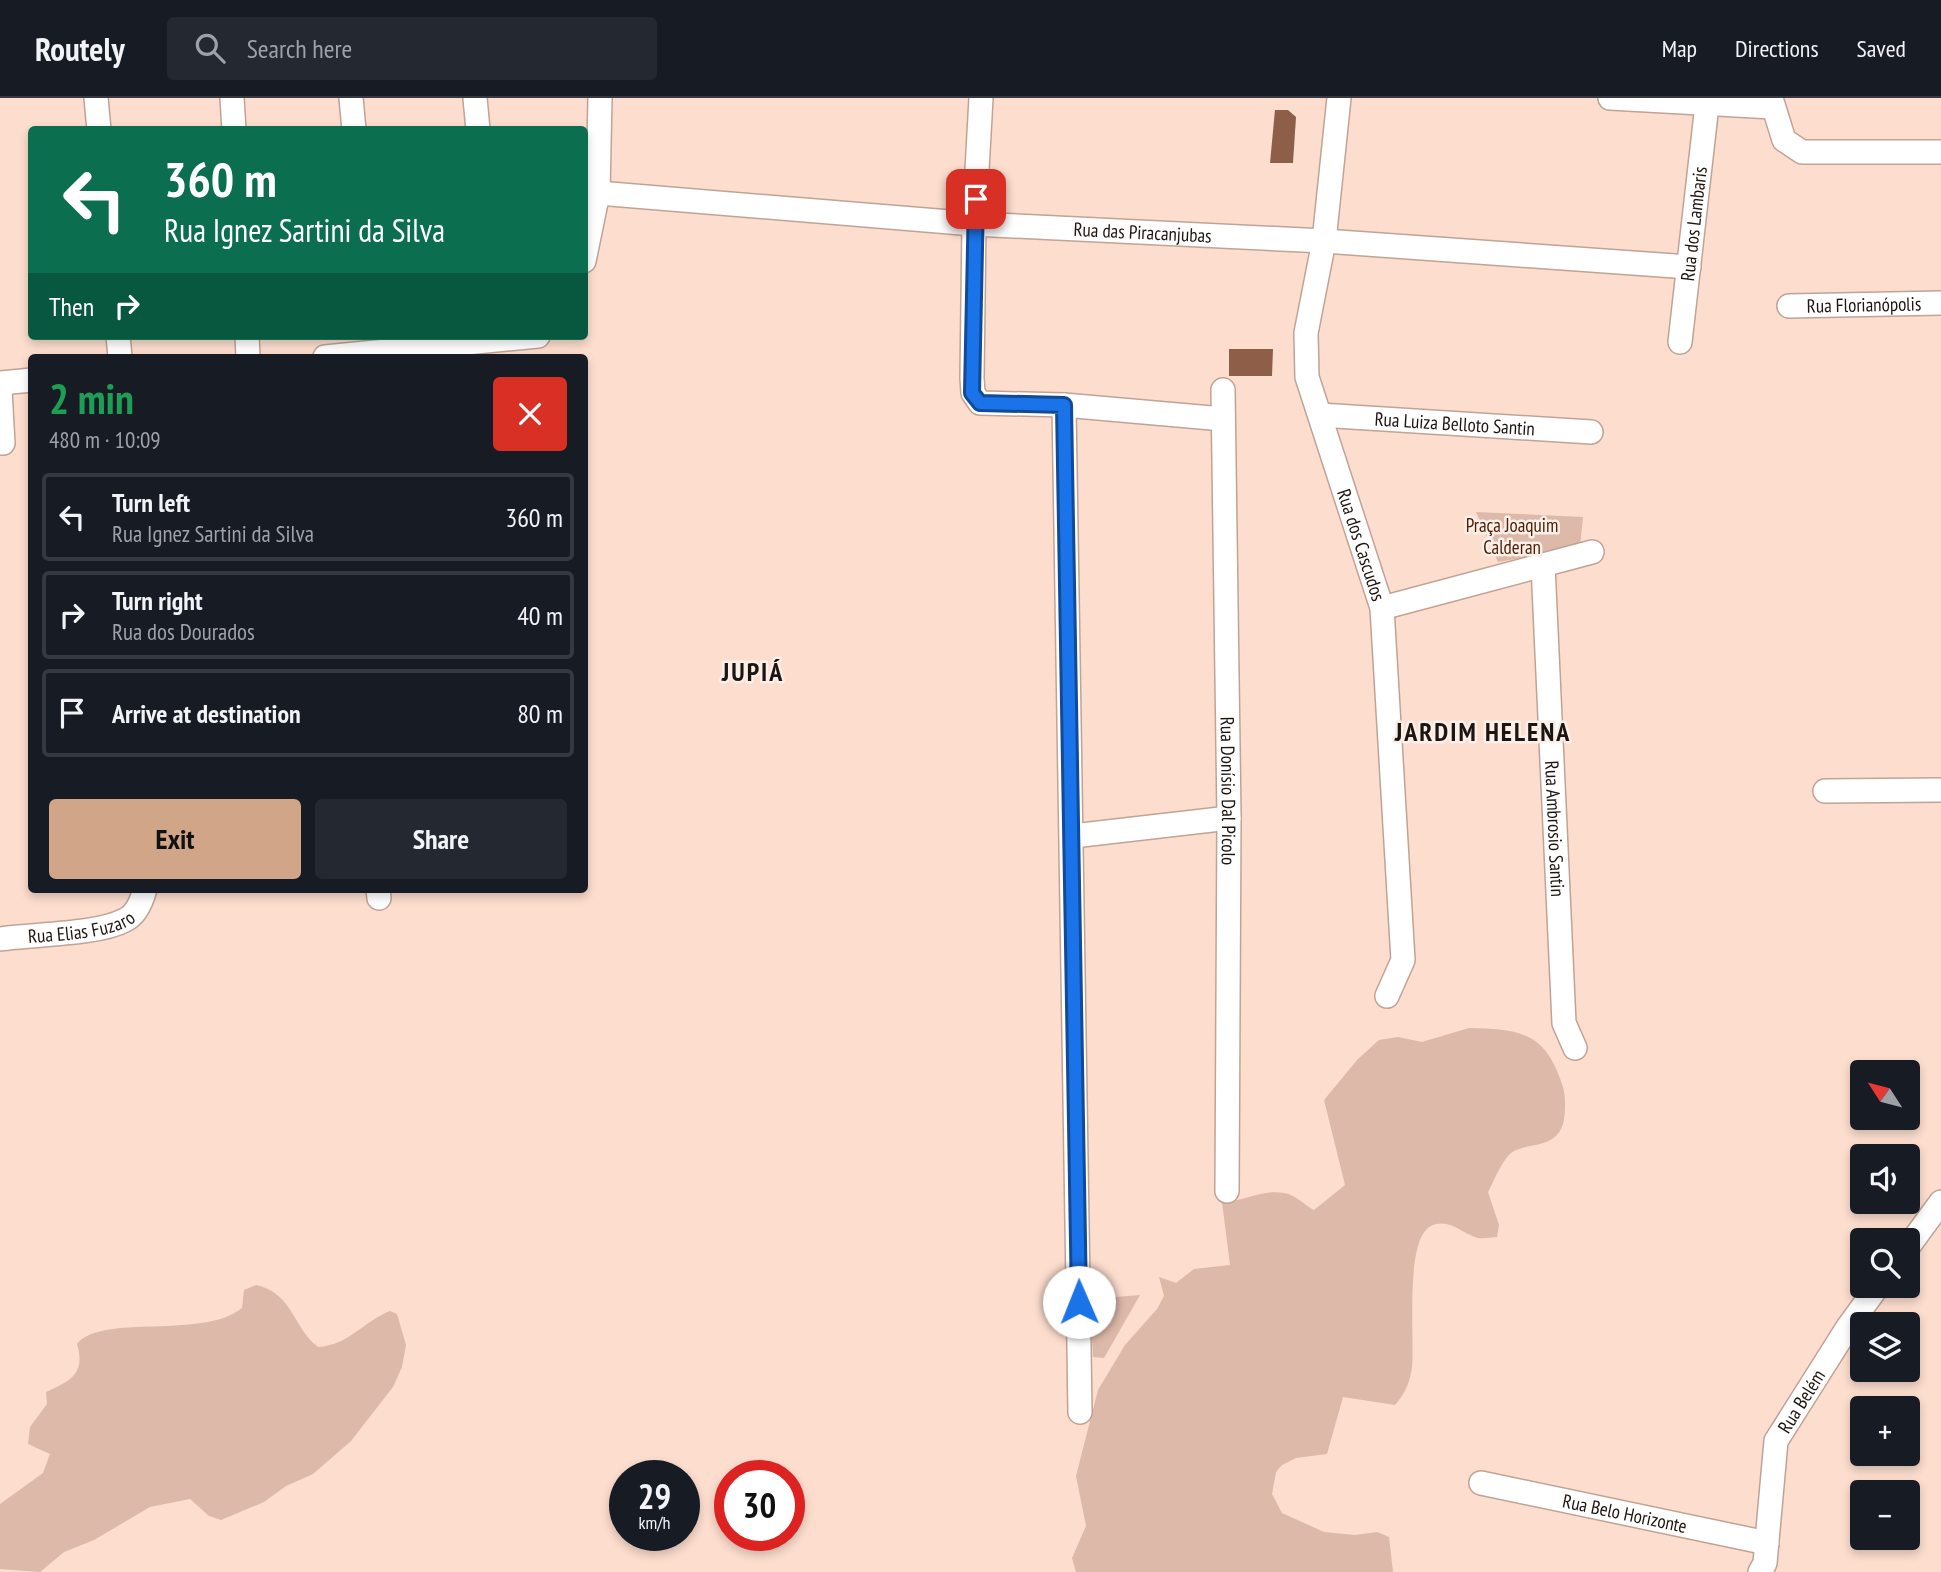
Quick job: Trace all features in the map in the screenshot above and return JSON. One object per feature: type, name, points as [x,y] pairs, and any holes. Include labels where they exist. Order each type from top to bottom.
[{"type":"street","points":[[96,98],[99,126]]},
{"type":"street","points":[[232,98],[234,126]]},
{"type":"street","points":[[351,98],[354,126]]},
{"type":"street","points":[[475,98],[478,126]]},
{"type":"street","points":[[588,242],[598,193],[600,98]]},
{"type":"street","points":[[981,98],[974,224],[972,393],[980,403],[1064,405],[1223,419]]},
{"type":"street","name":"Rua dos Cascudos","points":[[1339,98],[1324,242],[1306,332],[1307,377],[1382,608],[1403,960],[1387,996]]},
{"type":"street","points":[[1610,98],[1707,105],[1771,102],[1784,140],[1802,152],[1941,152]]},
{"type":"street","name":"Rua dos Lambaris","points":[[1680,342],[1707,105]]},
{"type":"street","name":"Rua das Piracanjubas","points":[[598,193],[974,224],[1324,242],[1689,267]]},
{"type":"street","name":"Rua Florianópolis","points":[[1789,306],[1941,303]]},
{"type":"street","points":[[336,354],[371,344],[500,344],[519,340]]},
{"type":"street","points":[[0,383],[28,380]]},
{"type":"street","points":[[0,390],[3,443]]},
{"type":"street","name":"Rua Donísio Dal Picolo","points":[[1223,390],[1229,818],[1227,1191]]},
{"type":"street","points":[[1064,405],[1073,836],[1080,1412]]},
{"type":"street","name":"Rua Luiza Belloto Santin","points":[[1320,415],[1591,432]]},
{"type":"street","points":[[1382,608],[1592,552]]},
{"type":"street","name":"Rua Ambrosio Santin","points":[[1543,565],[1564,1023],[1575,1048]]},
{"type":"street","points":[[1825,791],[1941,790]]},
{"type":"street","points":[[1073,836],[1229,818]]},
{"type":"street","name":"Rua Elias Fuzaro","points":[[0,939],[107,926],[127,920],[142,901],[144,893]]},
{"type":"street","points":[[1920,1231],[1941,1202]]},
{"type":"street","name":"Rua Belém","points":[[1760,1572],[1765,1563],[1776,1441],[1869,1298]]},
{"type":"street","name":"Rua Belo Horizonte","points":[[1481,1483],[1767,1543]]},
{"type":"green space","name":"Praça Joaquim Calderan","points":[[1476,512],[1583,517],[1580,547],[1498,562]]},
{"type":"green space","points":[[1469,1028],[1518,1033],[1540,1045],[1549,1055],[1563,1087],[1565,1108],[1561,1129],[1546,1142],[1514,1151],[1502,1164],[1488,1192],[1499,1225],[1497,1237],[1478,1238],[1443,1224],[1431,1226],[1423,1235],[1414,1269],[1412,1367],[1404,1392],[1395,1405],[1343,1397],[1327,1454],[1296,1458],[1282,1465],[1276,1472],[1272,1494],[1282,1513],[1324,1532],[1355,1535],[1377,1532],[1389,1537],[1393,1572],[1076,1572],[1072,1558],[1086,1526],[1076,1476],[1098,1390],[1125,1345],[1157,1309],[1164,1296],[1159,1277],[1176,1283],[1194,1269],[1230,1265],[1222,1202],[1276,1192],[1292,1195],[1314,1210],[1345,1185],[1324,1100],[1358,1059],[1379,1040],[1398,1037],[1422,1042]]},
{"type":"green space","points":[[256,1285],[278,1295],[318,1347],[347,1338],[390,1311],[397,1314],[406,1345],[402,1367],[393,1387],[351,1441],[313,1474],[286,1486],[264,1502],[221,1520],[209,1516],[190,1499],[150,1507],[94,1540],[64,1552],[40,1572],[0,1569],[0,1504],[43,1473],[50,1454],[28,1444],[30,1427],[47,1404],[46,1392],[74,1375],[79,1363],[77,1344],[90,1335],[108,1330],[203,1323],[225,1317],[242,1308],[244,1290]]},
{"type":"green space","points":[[1140,1295],[1104,1358],[1093,1357],[1090,1299]]},
{"type":"building","points":[[1275,110],[1288,110],[1296,117],[1293,163],[1270,163]]},
{"type":"building","points":[[1229,349],[1273,349],[1272,376],[1229,376]]},
{"type":"district","name":"JUPIÁ","points":[[753,672]]},
{"type":"district","name":"JARDIM HELENA","points":[[1483,732]]},
{"type":"route","points":[[976,199],[972,393],[980,403],[1064,405],[1079,1302]]}]
